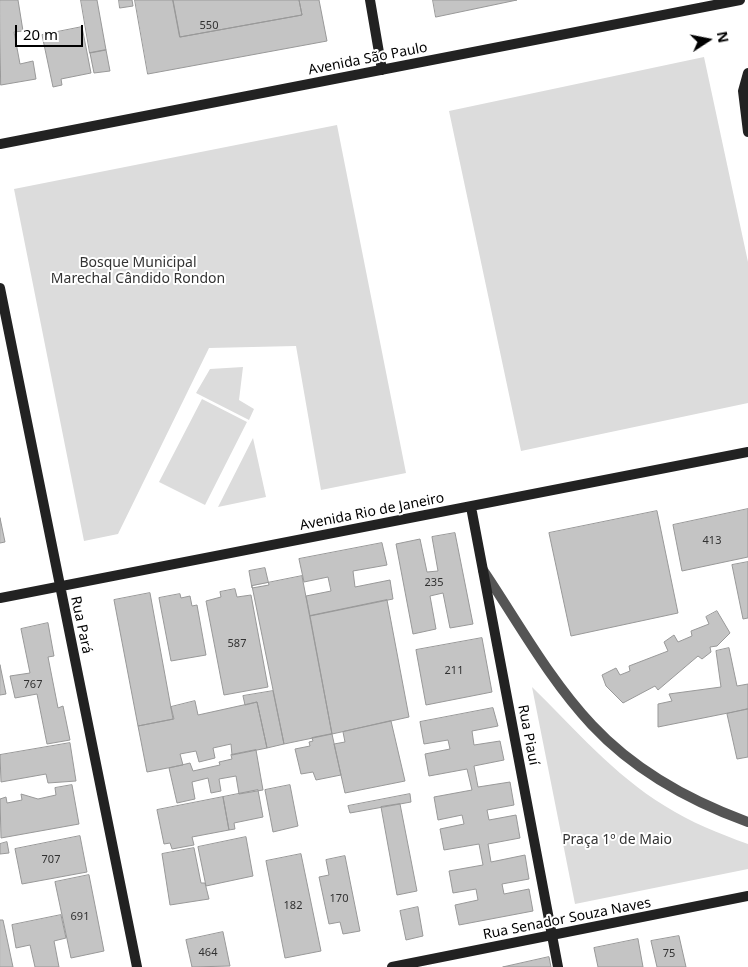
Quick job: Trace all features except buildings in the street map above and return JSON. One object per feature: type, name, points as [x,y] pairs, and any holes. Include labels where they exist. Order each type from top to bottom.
[{"type":"street","points":[[370,0],[382,70]]},
{"type":"street","name":"Avenida São Paulo","points":[[0,144],[740,0]]},
{"type":"street","points":[[748,73],[743,91],[748,132]]},
{"type":"street","name":"Rua Pará","points":[[0,288],[137,967]]},
{"type":"street","name":"Avenida Rio de Janeiro","points":[[0,598],[748,452]]},
{"type":"street","name":"Rua Piauí","points":[[472,507],[558,967]]},
{"type":"street","points":[[483,570],[572,702],[617,750],[649,773],[692,799],[748,822]]},
{"type":"street","name":"Rua Senador Souza Naves","points":[[392,967],[552,937],[748,896]]},
{"type":"green space","points":[[704,57],[748,262],[748,403],[521,451],[449,111]]},
{"type":"green space","name":"Bosque Municipal Marechal Cândido Rondon","points":[[337,125],[406,473],[321,490],[296,346],[209,348],[118,534],[84,541],[14,189]]},
{"type":"green space","points":[[243,367],[239,400],[254,409],[249,420],[196,393],[210,369]]},
{"type":"green space","points":[[202,399],[247,422],[205,505],[159,482]]},
{"type":"green space","points":[[253,438],[266,497],[218,507]]},
{"type":"green space","name":"Praça 1º de Maio","points":[[532,687],[612,766],[646,794],[695,822],[748,844],[748,869],[575,904]]}]
